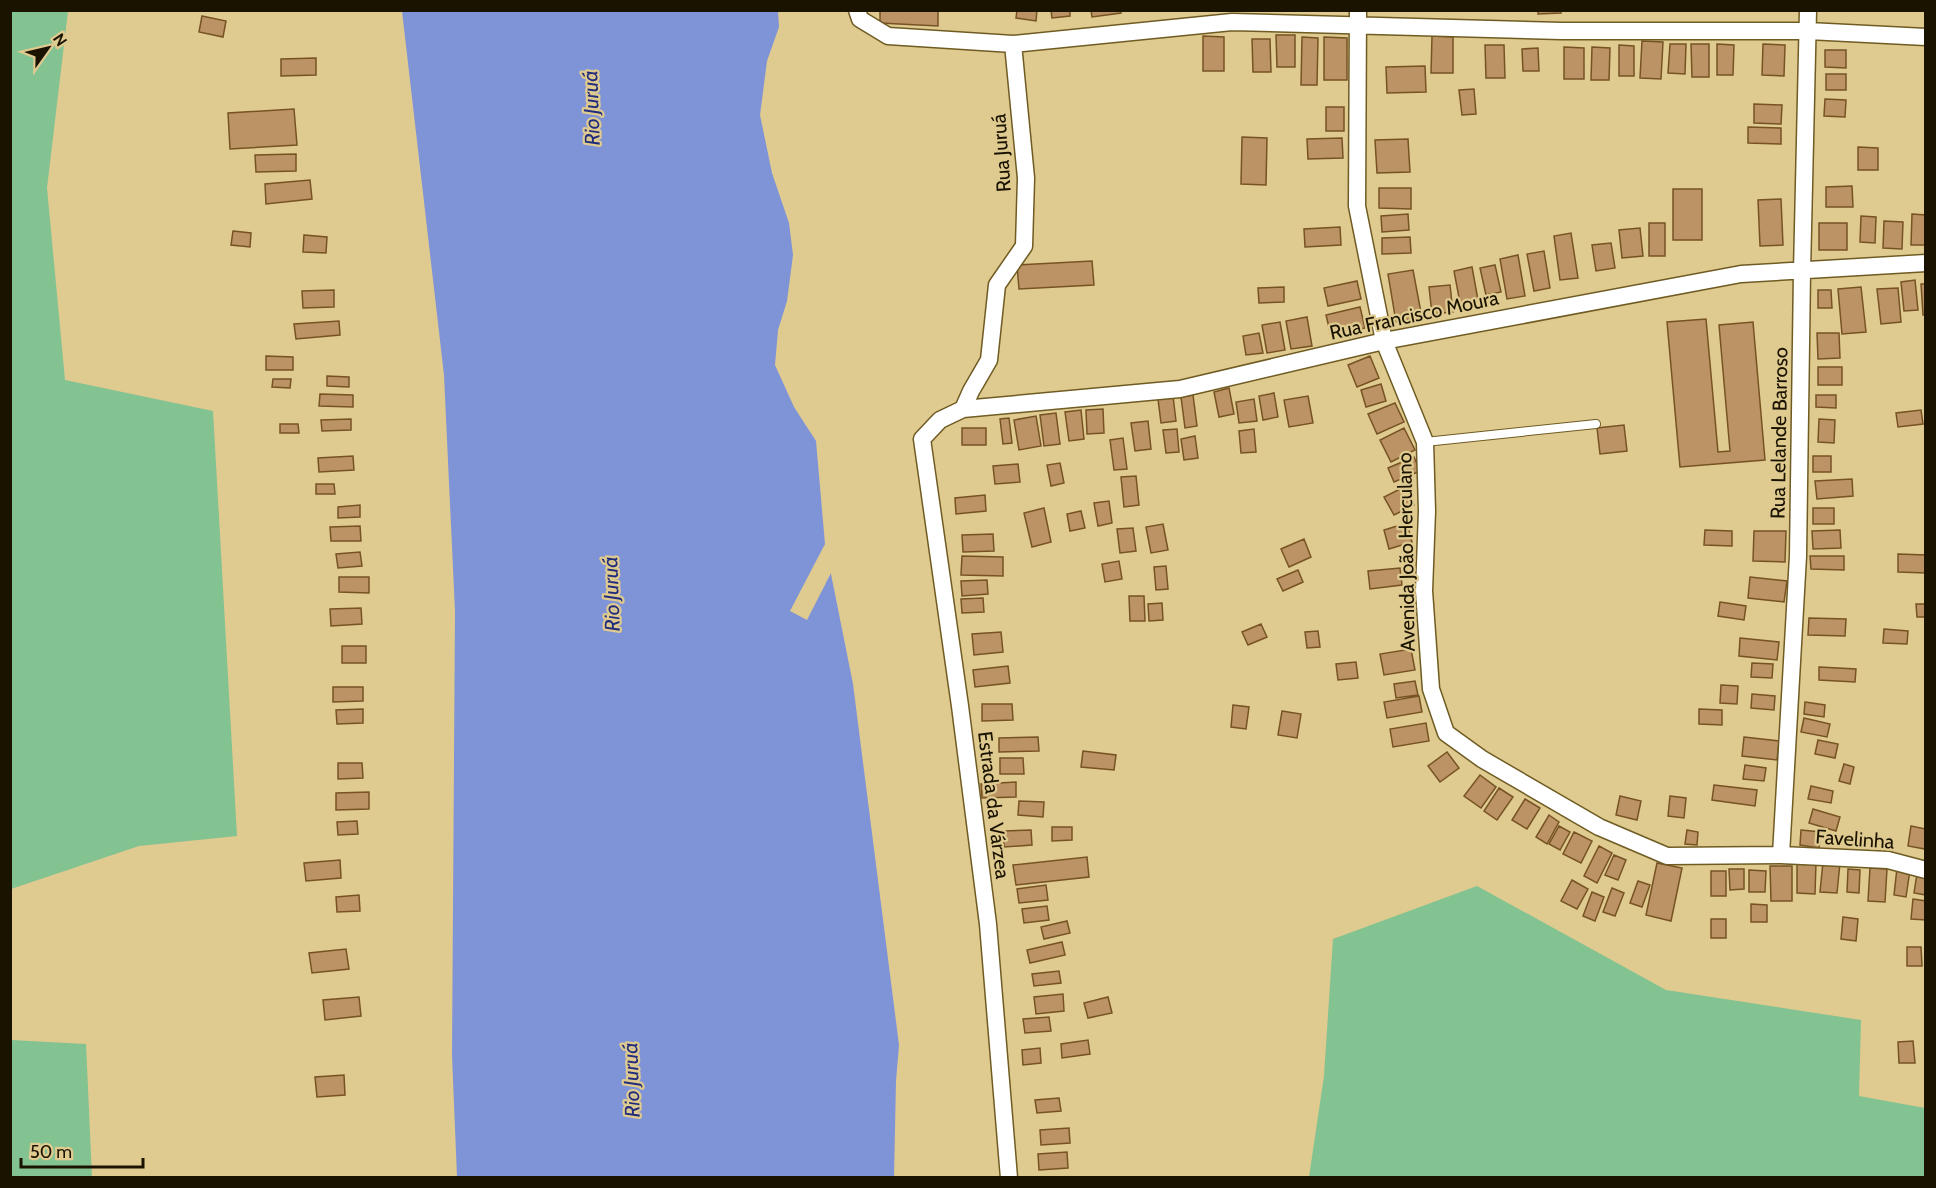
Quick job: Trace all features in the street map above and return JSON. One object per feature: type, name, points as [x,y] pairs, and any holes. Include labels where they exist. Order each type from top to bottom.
[{"type":"street","points":[[857,10],[860,19],[888,36],[1013,44],[1232,22],[1358,18],[1561,31],[1808,31],[1926,37]]},
{"type":"street","name":"Rua Lelande Barroso","points":[[1781,855],[1798,556],[1808,10]]},
{"type":"street","name":"Avenida João Herculano","points":[[1358,18],[1357,206],[1384,341],[1425,442],[1427,511],[1424,591],[1431,689],[1446,733],[1482,759],[1599,827],[1667,856],[1781,855]]},
{"type":"street","name":"Rua Juruá","points":[[963,410],[988,360],[997,285],[1024,246],[1026,178],[1013,44]]},
{"type":"street","name":"Rua Francisco Moura","points":[[922,439],[940,420],[963,410],[1180,389],[1384,341],[1741,274],[1926,263]]},
{"type":"street","name":"Estrada da Várzea","points":[[922,439],[988,924],[1010,1178]]},
{"type":"street","name":"Favelinha","points":[[1781,855],[1888,861],[1926,870]]},
{"type":"lane","points":[[1425,442],[1596,424]]},
{"type":"green space","points":[[10,11],[68,11],[47,188],[65,380],[213,411],[237,836],[139,846],[11,889]]},
{"type":"green space","points":[[1477,886],[1666,990],[1861,1020],[1859,1096],[1925,1108],[1925,1177],[1309,1177],[1324,1076],[1333,939]]},
{"type":"green space","points":[[11,1040],[86,1044],[92,1177],[11,1177]]},
{"type":"water","name":"Rio Juruá","points":[[402,11],[778,11],[779,27],[767,61],[760,115],[772,173],[789,223],[793,255],[787,301],[778,330],[775,365],[794,407],[816,441],[825,544],[853,684],[899,1045],[894,1177],[457,1177],[452,1055],[455,611],[444,375]]},
{"type":"pier","points":[[825,544],[828,546],[832,571],[807,620],[790,611]]},
{"type":"building","points":[[880,10],[938,10],[938,26],[880,23]]},
{"type":"building","points":[[1017,10],[1037,10],[1036,21],[1016,18]]},
{"type":"building","points":[[1051,10],[1070,10],[1070,16],[1052,18]]},
{"type":"building","points":[[1091,10],[1121,10],[1121,13],[1092,17]]},
{"type":"building","points":[[1538,10],[1561,10],[1561,13],[1538,14]]},
{"type":"building","points":[[202,16],[226,21],[223,37],[199,32]]},
{"type":"building","points":[[1276,35],[1295,35],[1295,67],[1277,67]]},
{"type":"building","points":[[1203,36],[1224,37],[1224,71],[1203,71]]},
{"type":"building","points":[[1432,36],[1453,37],[1453,73],[1431,73]]},
{"type":"building","points":[[1302,37],[1318,38],[1317,85],[1301,85]]},
{"type":"building","points":[[1324,37],[1347,38],[1347,80],[1324,80]]},
{"type":"building","points":[[1252,39],[1270,39],[1271,72],[1253,72]]},
{"type":"building","points":[[1642,41],[1663,42],[1661,79],[1640,78]]},
{"type":"building","points":[[1670,44],[1686,44],[1685,74],[1668,73]]},
{"type":"building","points":[[1691,44],[1709,44],[1709,77],[1692,77]]},
{"type":"building","points":[[1717,44],[1734,45],[1733,75],[1717,75]]},
{"type":"building","points":[[1763,44],[1785,45],[1784,76],[1762,75]]},
{"type":"building","points":[[1485,45],[1504,45],[1505,78],[1486,78]]},
{"type":"building","points":[[1619,45],[1634,46],[1634,76],[1619,76]]},
{"type":"building","points":[[1564,47],[1584,48],[1584,79],[1564,79]]},
{"type":"building","points":[[1592,47],[1610,48],[1609,80],[1591,80]]},
{"type":"building","points":[[1538,48],[1539,71],[1523,71],[1522,49]]},
{"type":"building","points":[[1825,50],[1846,50],[1846,68],[1825,67]]},
{"type":"building","points":[[316,58],[316,75],[281,76],[281,59]]},
{"type":"building","points":[[1425,66],[1426,92],[1387,93],[1386,67]]},
{"type":"building","points":[[1826,74],[1846,74],[1846,90],[1826,90]]},
{"type":"building","points":[[1474,89],[1476,114],[1462,115],[1459,90]]},
{"type":"building","points":[[1825,99],[1846,100],[1845,117],[1824,116]]},
{"type":"building","points":[[1754,104],[1782,105],[1781,124],[1754,123]]},
{"type":"building","points":[[1326,107],[1344,107],[1344,131],[1326,131]]},
{"type":"building","points":[[294,109],[297,145],[230,149],[228,113]]},
{"type":"building","points":[[1748,127],[1781,128],[1781,144],[1748,143]]},
{"type":"building","points":[[1242,137],[1267,138],[1266,185],[1241,184]]},
{"type":"building","points":[[1342,138],[1343,158],[1308,159],[1307,139]]},
{"type":"building","points":[[1408,139],[1410,172],[1377,173],[1375,140]]},
{"type":"building","points":[[1858,147],[1878,148],[1878,170],[1858,170]]},
{"type":"building","points":[[296,154],[296,171],[256,172],[255,155]]},
{"type":"building","points":[[310,180],[312,199],[266,204],[265,184]]},
{"type":"building","points":[[1852,186],[1853,207],[1826,207],[1826,187]]},
{"type":"building","points":[[1379,188],[1411,188],[1411,209],[1379,208]]},
{"type":"building","points":[[1673,189],[1702,189],[1702,240],[1673,240]]},
{"type":"building","points":[[1781,199],[1783,245],[1760,246],[1758,200]]},
{"type":"building","points":[[1408,214],[1409,230],[1382,232],[1381,216]]},
{"type":"building","points":[[1912,214],[1926,215],[1926,245],[1911,245]]},
{"type":"building","points":[[1861,216],[1876,217],[1875,243],[1860,242]]},
{"type":"building","points":[[1884,221],[1903,222],[1902,249],[1883,248]]},
{"type":"building","points":[[1649,223],[1665,223],[1665,256],[1649,256]]},
{"type":"building","points":[[1819,223],[1847,223],[1847,250],[1819,250]]},
{"type":"building","points":[[1340,227],[1341,245],[1305,247],[1304,229]]},
{"type":"building","points":[[1640,228],[1643,256],[1622,258],[1619,230]]},
{"type":"building","points":[[233,231],[251,233],[250,247],[231,245]]},
{"type":"building","points":[[1571,233],[1578,278],[1560,280],[1554,236]]},
{"type":"building","points":[[304,235],[327,237],[326,253],[303,252]]},
{"type":"building","points":[[1410,237],[1411,253],[1382,254],[1382,238]]},
{"type":"building","points":[[1611,243],[1615,268],[1596,271],[1592,245]]},
{"type":"building","points":[[1544,251],[1550,288],[1534,291],[1527,254]]},
{"type":"building","points":[[1518,255],[1525,296],[1507,299],[1500,259]]},
{"type":"building","points":[[1092,261],[1094,285],[1019,289],[1017,265]]},
{"type":"building","points":[[1495,265],[1501,292],[1486,295],[1480,268]]},
{"type":"building","points":[[1472,267],[1478,300],[1460,303],[1454,271]]},
{"type":"building","points":[[1413,270],[1422,318],[1396,322],[1388,274]]},
{"type":"building","points":[[1915,280],[1918,310],[1904,311],[1901,282]]},
{"type":"building","points":[[1357,281],[1361,299],[1328,306],[1324,288]]},
{"type":"building","points":[[1921,284],[1926,284],[1926,315],[1923,315]]},
{"type":"building","points":[[1450,285],[1453,312],[1432,314],[1429,287]]},
{"type":"building","points":[[1284,287],[1284,302],[1259,303],[1258,288]]},
{"type":"building","points":[[1861,287],[1866,332],[1842,334],[1838,289]]},
{"type":"building","points":[[1898,288],[1901,322],[1881,324],[1877,289]]},
{"type":"building","points":[[334,290],[334,307],[303,308],[302,291]]},
{"type":"building","points":[[1818,290],[1831,290],[1832,308],[1818,308]]},
{"type":"building","points":[[1360,307],[1365,328],[1331,336],[1326,315]]},
{"type":"building","points":[[1307,317],[1312,346],[1291,349],[1286,321]]},
{"type":"building","points":[[1706,319],[1718,452],[1730,451],[1719,325],[1753,322],[1765,460],[1680,467],[1667,322]]},
{"type":"building","points":[[339,321],[340,335],[296,339],[294,324]]},
{"type":"building","points":[[1280,322],[1285,350],[1267,353],[1262,325]]},
{"type":"building","points":[[1259,333],[1263,353],[1246,355],[1243,336]]},
{"type":"building","points":[[1817,333],[1839,333],[1840,358],[1818,359]]},
{"type":"building","points":[[266,356],[293,357],[293,370],[266,370]]},
{"type":"building","points":[[1370,356],[1379,378],[1357,387],[1348,365]]},
{"type":"building","points":[[1818,367],[1842,367],[1842,385],[1818,385]]},
{"type":"building","points":[[327,376],[349,377],[349,387],[327,386]]},
{"type":"building","points":[[273,379],[291,379],[290,388],[272,387]]},
{"type":"building","points":[[1381,384],[1386,401],[1366,407],[1361,390]]},
{"type":"building","points":[[1229,388],[1234,414],[1219,417],[1214,392]]},
{"type":"building","points":[[1274,393],[1278,417],[1263,420],[1259,396]]},
{"type":"building","points":[[320,394],[353,395],[353,407],[319,406]]},
{"type":"building","points":[[1193,395],[1197,426],[1185,428],[1181,397]]},
{"type":"building","points":[[1816,395],[1836,395],[1836,408],[1816,407]]},
{"type":"building","points":[[1173,396],[1176,421],[1161,423],[1158,399]]},
{"type":"building","points":[[1308,396],[1313,423],[1289,427],[1284,400]]},
{"type":"building","points":[[1254,399],[1257,421],[1239,423],[1236,402]]},
{"type":"building","points":[[1395,403],[1404,422],[1377,434],[1368,414]]},
{"type":"building","points":[[1103,409],[1104,433],[1087,434],[1086,410]]},
{"type":"building","points":[[1081,410],[1084,439],[1069,441],[1065,412]]},
{"type":"building","points":[[1921,410],[1923,424],[1898,427],[1896,413]]},
{"type":"building","points":[[1056,413],[1060,444],[1044,446],[1040,415]]},
{"type":"building","points":[[1036,416],[1041,446],[1019,450],[1014,420]]},
{"type":"building","points":[[1009,418],[1012,443],[1003,444],[1000,419]]},
{"type":"building","points":[[351,419],[351,430],[322,431],[321,420]]},
{"type":"building","points":[[1819,419],[1835,420],[1834,443],[1818,442]]},
{"type":"building","points":[[1148,421],[1151,449],[1135,451],[1131,423]]},
{"type":"building","points":[[280,424],[298,424],[299,433],[280,433]]},
{"type":"building","points":[[1624,425],[1627,451],[1600,454],[1597,428]]},
{"type":"building","points":[[962,428],[986,428],[986,445],[962,445]]},
{"type":"building","points":[[1404,428],[1415,450],[1391,462],[1380,440]]},
{"type":"building","points":[[1177,429],[1179,452],[1166,453],[1163,430]]},
{"type":"building","points":[[1254,429],[1256,452],[1241,453],[1239,431]]},
{"type":"building","points":[[1195,436],[1198,458],[1184,460],[1181,439]]},
{"type":"building","points":[[1123,438],[1127,469],[1114,470],[1110,440]]},
{"type":"building","points":[[353,456],[354,470],[319,472],[318,458]]},
{"type":"building","points":[[1813,456],[1831,456],[1831,472],[1813,472]]},
{"type":"building","points":[[1414,457],[1420,471],[1394,482],[1388,468]]},
{"type":"building","points":[[1060,463],[1064,483],[1051,486],[1047,465]]},
{"type":"building","points":[[1018,464],[1020,482],[995,484],[993,466]]},
{"type":"building","points":[[1136,476],[1139,505],[1124,507],[1121,477]]},
{"type":"building","points":[[1852,479],[1853,496],[1817,499],[1815,481]]},
{"type":"building","points":[[316,484],[334,484],[335,494],[316,494]]},
{"type":"building","points":[[1404,487],[1414,505],[1394,515],[1384,497]]},
{"type":"building","points":[[985,495],[986,511],[956,514],[955,498]]},
{"type":"building","points":[[1109,501],[1112,523],[1098,526],[1094,503]]},
{"type":"building","points":[[360,505],[360,517],[338,518],[338,507]]},
{"type":"building","points":[[1044,508],[1051,542],[1032,547],[1024,513]]},
{"type":"building","points":[[1813,508],[1834,508],[1834,524],[1813,524]]},
{"type":"building","points":[[1081,511],[1085,528],[1070,531],[1067,514]]},
{"type":"building","points":[[1407,523],[1412,542],[1389,549],[1384,530]]},
{"type":"building","points":[[1163,524],[1168,550],[1151,553],[1146,527]]},
{"type":"building","points":[[360,526],[361,541],[331,541],[330,527]]},
{"type":"building","points":[[1133,528],[1136,551],[1120,553],[1117,529]]},
{"type":"building","points":[[1705,530],[1732,531],[1732,546],[1704,545]]},
{"type":"building","points":[[1840,530],[1841,548],[1813,549],[1812,531]]},
{"type":"building","points":[[1754,531],[1786,531],[1785,562],[1753,561]]},
{"type":"building","points":[[993,534],[994,551],[963,552],[962,535]]},
{"type":"building","points":[[1304,539],[1311,557],[1289,567],[1281,549]]},
{"type":"building","points":[[360,552],[362,566],[338,568],[336,554]]},
{"type":"building","points":[[1898,554],[1926,555],[1926,573],[1898,572]]},
{"type":"building","points":[[962,556],[1003,557],[1003,576],[961,575]]},
{"type":"building","points":[[1810,556],[1844,556],[1844,570],[1811,569]]},
{"type":"building","points":[[1119,561],[1122,579],[1105,582],[1102,564]]},
{"type":"building","points":[[1166,566],[1168,589],[1156,590],[1154,567]]},
{"type":"building","points":[[1400,568],[1402,585],[1370,589],[1368,571]]},
{"type":"building","points":[[1298,570],[1303,582],[1283,591],[1277,579]]},
{"type":"building","points":[[339,577],[369,577],[369,593],[339,592]]},
{"type":"building","points":[[1750,577],[1787,581],[1784,602],[1748,598]]},
{"type":"building","points":[[987,580],[988,594],[962,596],[961,581]]},
{"type":"building","points":[[1129,596],[1144,596],[1145,621],[1130,621]]},
{"type":"building","points":[[983,598],[984,612],[962,613],[961,599]]},
{"type":"building","points":[[1720,602],[1746,606],[1744,620],[1718,616]]},
{"type":"building","points":[[1162,603],[1163,620],[1149,621],[1148,604]]},
{"type":"building","points":[[1916,604],[1926,604],[1926,617],[1917,617]]},
{"type":"building","points":[[361,608],[362,624],[331,626],[330,609]]},
{"type":"building","points":[[1809,618],[1846,619],[1845,636],[1808,635]]},
{"type":"building","points":[[1261,624],[1267,637],[1248,645],[1242,632]]},
{"type":"building","points":[[1884,629],[1908,631],[1907,644],[1883,643]]},
{"type":"building","points":[[1318,631],[1320,647],[1307,648],[1305,632]]},
{"type":"building","points":[[1001,632],[1003,652],[974,655],[972,634]]},
{"type":"building","points":[[1740,638],[1779,642],[1777,660],[1739,656]]},
{"type":"building","points":[[342,646],[366,646],[366,663],[342,663]]},
{"type":"building","points":[[1411,649],[1415,670],[1384,675],[1380,654]]},
{"type":"building","points":[[1356,662],[1358,678],[1338,680],[1336,664]]},
{"type":"building","points":[[1752,663],[1773,664],[1772,678],[1751,677]]},
{"type":"building","points":[[1008,666],[1010,683],[975,687],[973,670]]},
{"type":"building","points":[[1819,667],[1856,669],[1855,682],[1819,680]]},
{"type":"building","points":[[1415,681],[1418,695],[1396,698],[1394,684]]},
{"type":"building","points":[[1721,685],[1738,686],[1737,704],[1720,703]]},
{"type":"building","points":[[333,687],[363,687],[363,701],[333,702]]},
{"type":"building","points":[[1752,694],[1775,696],[1774,710],[1751,708]]},
{"type":"building","points":[[1419,696],[1422,712],[1387,718],[1384,702]]},
{"type":"building","points":[[1805,702],[1825,705],[1824,717],[1804,714]]},
{"type":"building","points":[[982,704],[1012,704],[1013,720],[982,721]]},
{"type":"building","points":[[1233,705],[1249,707],[1246,729],[1231,727]]},
{"type":"building","points":[[363,709],[363,723],[337,724],[336,710]]},
{"type":"building","points":[[1699,709],[1722,710],[1722,725],[1699,724]]},
{"type":"building","points":[[1282,711],[1301,714],[1297,738],[1278,735]]},
{"type":"building","points":[[1804,718],[1830,724],[1827,737],[1801,732]]},
{"type":"building","points":[[1426,723],[1429,741],[1393,747],[1390,729]]},
{"type":"building","points":[[1038,737],[1039,751],[999,752],[999,738]]},
{"type":"building","points":[[1744,737],[1779,741],[1777,760],[1742,756]]},
{"type":"building","points":[[1818,740],[1838,744],[1835,758],[1815,754]]},
{"type":"building","points":[[1083,751],[1116,755],[1114,770],[1081,767]]},
{"type":"building","points":[[1447,752],[1459,768],[1440,782],[1428,766]]},
{"type":"building","points":[[1000,758],[1023,758],[1024,774],[1000,774]]},
{"type":"building","points":[[338,763],[362,763],[363,778],[338,779]]},
{"type":"building","points":[[1844,764],[1854,767],[1850,784],[1839,781]]},
{"type":"building","points":[[1745,765],[1766,768],[1764,781],[1743,779]]},
{"type":"building","points":[[1480,775],[1496,787],[1481,808],[1464,796]]},
{"type":"building","points":[[1016,782],[1016,797],[982,798],[981,784]]},
{"type":"building","points":[[1714,785],[1757,790],[1755,806],[1712,800]]},
{"type":"building","points":[[1811,786],[1833,791],[1831,803],[1808,799]]},
{"type":"building","points":[[1499,788],[1513,797],[1497,820],[1484,811]]},
{"type":"building","points":[[369,792],[369,809],[336,810],[336,793]]},
{"type":"building","points":[[1620,796],[1641,801],[1637,820],[1616,815]]},
{"type":"building","points":[[1670,796],[1686,798],[1684,818],[1668,816]]},
{"type":"building","points":[[1525,799],[1540,808],[1527,829],[1512,820]]},
{"type":"building","points":[[1019,801],[1044,802],[1043,817],[1018,815]]},
{"type":"building","points":[[1813,809],[1840,817],[1836,831],[1809,823]]},
{"type":"building","points":[[1549,815],[1559,822],[1547,844],[1536,837]]},
{"type":"building","points":[[357,821],[358,834],[338,835],[337,822]]},
{"type":"building","points":[[1559,826],[1570,832],[1560,850],[1549,844]]},
{"type":"building","points":[[1911,826],[1926,829],[1925,849],[1908,846]]},
{"type":"building","points":[[1052,827],[1072,827],[1072,840],[1052,841]]},
{"type":"building","points":[[1031,830],[1032,845],[1004,847],[1003,831]]},
{"type":"building","points":[[1687,830],[1698,832],[1697,845],[1685,844]]},
{"type":"building","points":[[1801,830],[1821,832],[1819,848],[1800,845]]},
{"type":"building","points":[[1574,832],[1592,841],[1581,863],[1563,854]]},
{"type":"building","points":[[1599,846],[1612,853],[1597,883],[1584,876]]},
{"type":"building","points":[[1614,855],[1626,860],[1618,880],[1605,875]]},
{"type":"building","points":[[1087,857],[1089,877],[1016,885],[1013,865]]},
{"type":"building","points":[[340,860],[341,878],[306,881],[304,863]]},
{"type":"building","points":[[1823,862],[1840,863],[1837,893],[1820,892]]},
{"type":"building","points":[[1657,863],[1682,868],[1671,921],[1646,915]]},
{"type":"building","points":[[1797,863],[1816,863],[1815,894],[1797,893]]},
{"type":"building","points":[[1770,866],[1792,866],[1792,901],[1771,901]]},
{"type":"building","points":[[1870,868],[1887,869],[1885,902],[1868,901]]},
{"type":"building","points":[[1897,868],[1910,870],[1906,897],[1894,895]]},
{"type":"building","points":[[1729,869],[1744,869],[1744,889],[1730,890]]},
{"type":"building","points":[[1848,869],[1860,870],[1859,893],[1847,892]]},
{"type":"building","points":[[1749,870],[1766,871],[1765,892],[1749,892]]},
{"type":"building","points":[[1711,871],[1726,871],[1726,896],[1711,896]]},
{"type":"building","points":[[1917,874],[1926,875],[1926,895],[1914,893]]},
{"type":"building","points":[[1572,880],[1588,889],[1577,909],[1561,901]]},
{"type":"building","points":[[1638,881],[1650,885],[1642,907],[1630,903]]},
{"type":"building","points":[[1046,885],[1048,900],[1019,903],[1017,889]]},
{"type":"building","points":[[1612,888],[1624,893],[1615,916],[1603,912]]},
{"type":"building","points":[[1592,892],[1604,897],[1595,921],[1583,916]]},
{"type":"building","points":[[359,895],[360,911],[337,912],[336,897]]},
{"type":"building","points":[[1913,899],[1926,901],[1926,920],[1911,919]]},
{"type":"building","points":[[1751,904],[1767,905],[1767,922],[1751,922]]},
{"type":"building","points":[[1047,906],[1049,920],[1024,923],[1022,909]]},
{"type":"building","points":[[1843,917],[1858,919],[1856,941],[1841,939]]},
{"type":"building","points":[[1711,919],[1726,919],[1726,938],[1711,938]]},
{"type":"building","points":[[1067,921],[1070,933],[1044,939],[1041,927]]},
{"type":"building","points":[[1062,942],[1065,955],[1030,963],[1027,950]]},
{"type":"building","points":[[1907,947],[1921,947],[1922,966],[1907,966]]},
{"type":"building","points":[[346,949],[349,969],[312,973],[309,953]]},
{"type":"building","points":[[1059,971],[1061,983],[1034,986],[1032,974]]},
{"type":"building","points":[[1063,994],[1064,1011],[1036,1014],[1034,997]]},
{"type":"building","points":[[359,997],[361,1016],[325,1020],[323,1000]]},
{"type":"building","points":[[1108,997],[1112,1013],[1088,1018],[1084,1003]]},
{"type":"building","points":[[1049,1017],[1051,1031],[1025,1033],[1023,1019]]},
{"type":"building","points":[[1088,1040],[1090,1054],[1062,1058],[1061,1044]]},
{"type":"building","points":[[1913,1041],[1915,1063],[1899,1063],[1898,1042]]},
{"type":"building","points":[[1040,1048],[1041,1063],[1023,1065],[1022,1050]]},
{"type":"building","points":[[344,1075],[345,1095],[317,1097],[315,1077]]},
{"type":"building","points":[[1059,1098],[1061,1111],[1037,1113],[1035,1100]]},
{"type":"building","points":[[1069,1128],[1070,1143],[1041,1145],[1040,1130]]},
{"type":"building","points":[[1067,1152],[1068,1168],[1039,1170],[1038,1154]]}]
